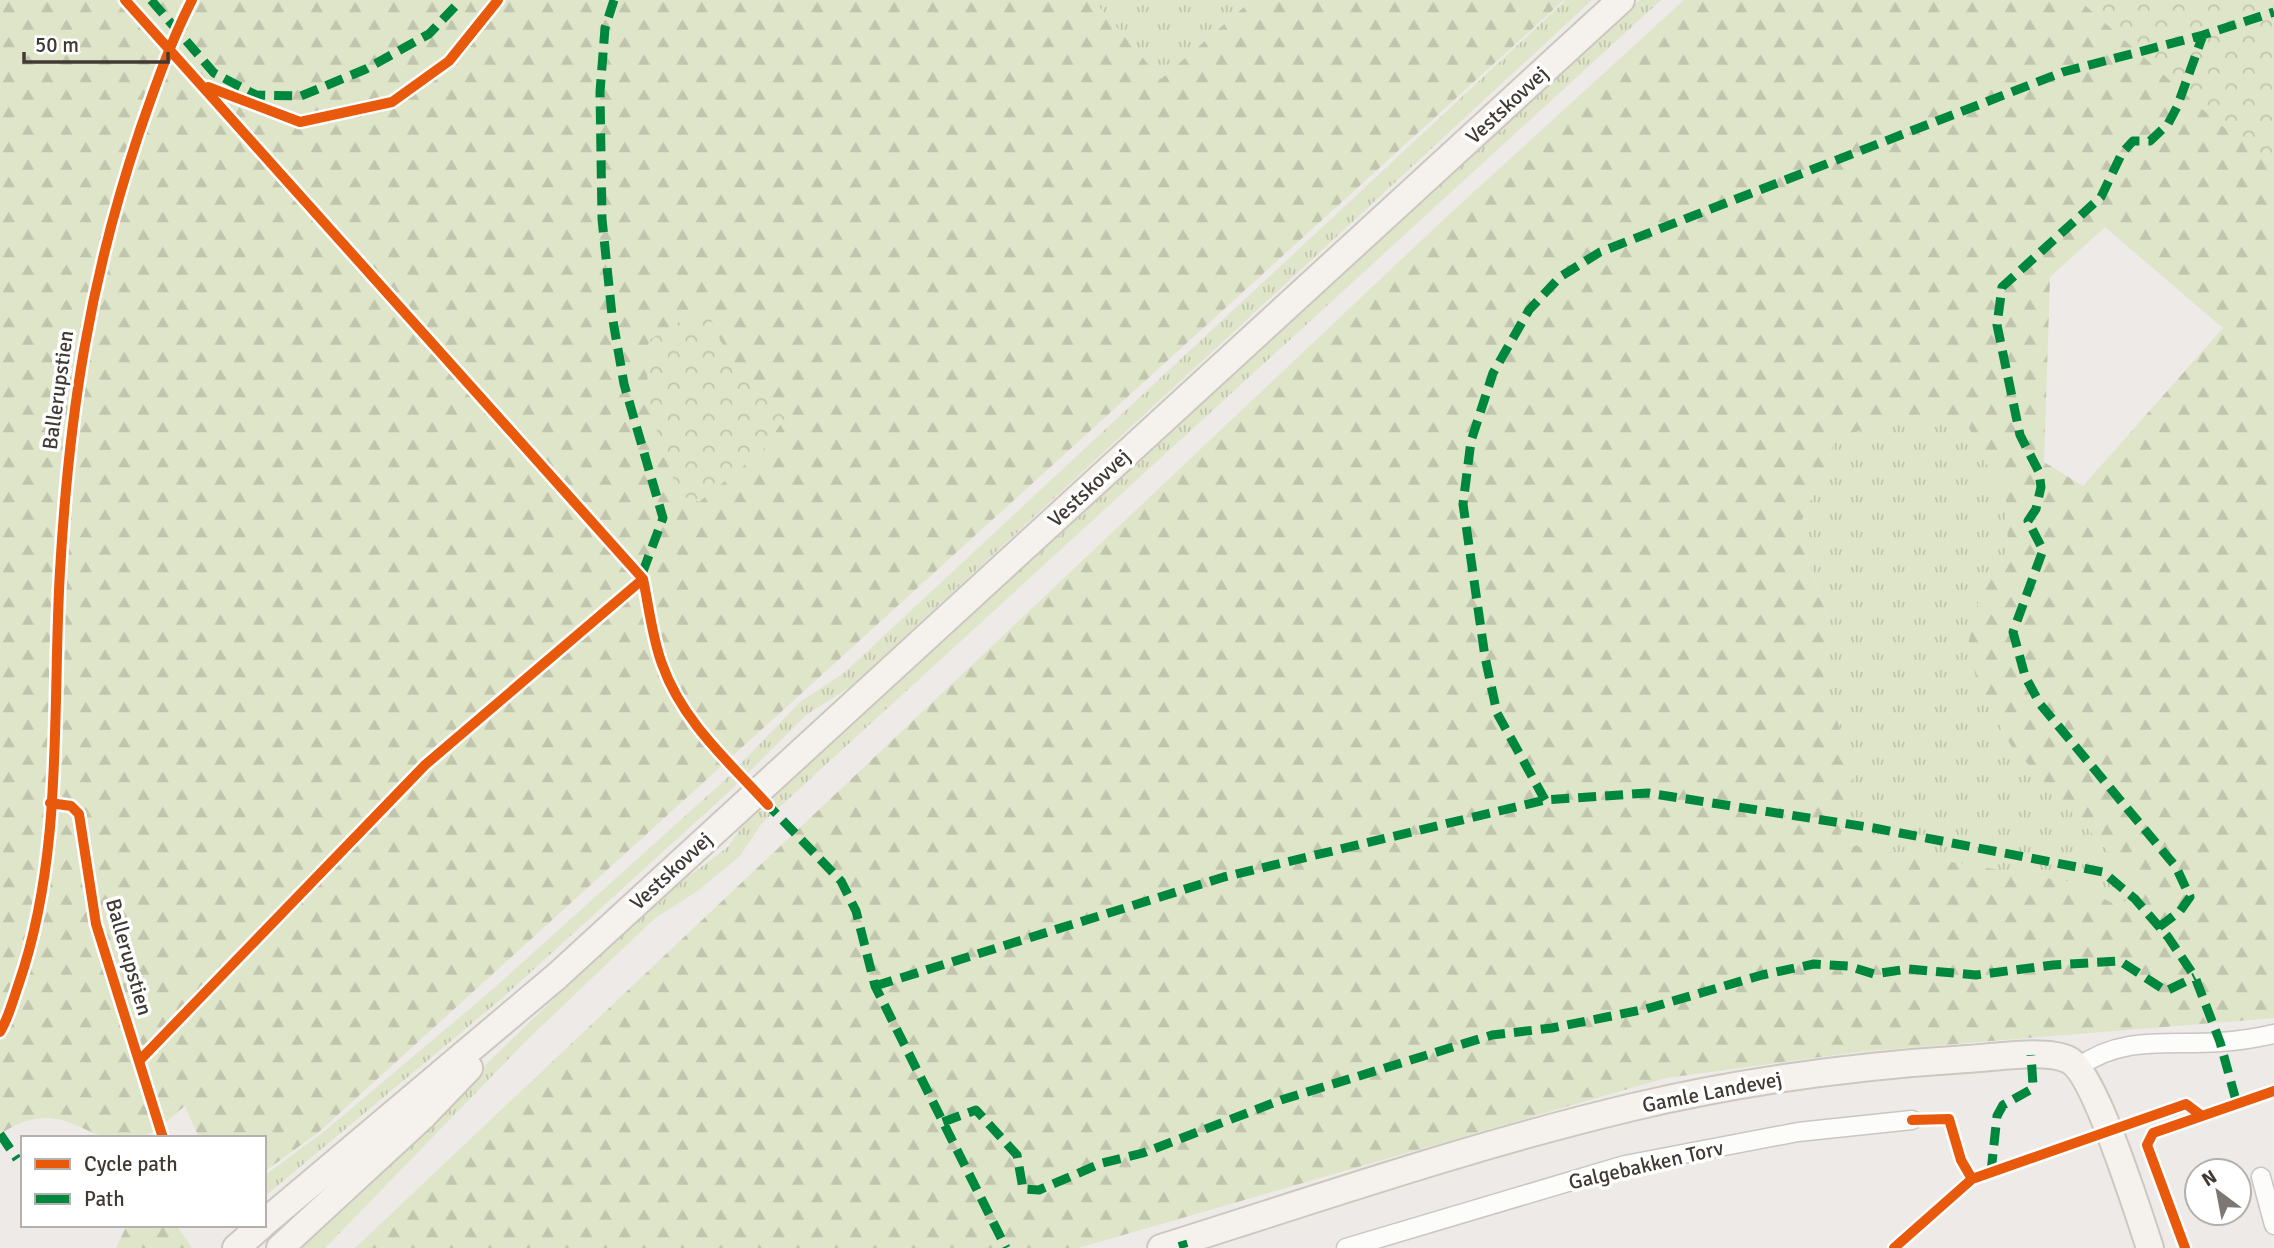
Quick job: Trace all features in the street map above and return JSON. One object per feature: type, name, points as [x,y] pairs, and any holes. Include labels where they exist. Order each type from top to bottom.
[{"type":"street","name":"Vestskovvej","points":[[266,1221],[557,976],[1621,0]]},
{"type":"street","name":"Vestskovvej","points":[[280,1248],[422,1117],[557,976]]},
{"type":"street","points":[[2150,1248],[2129,1186],[2079,1067],[2112,1048],[2128,1045],[2220,1042],[2274,1034]]},
{"type":"street","name":"Gamle Landevej","points":[[1161,1248],[1408,1170],[1633,1107],[1781,1078],[1916,1063],[2043,1055],[2068,1060],[2079,1067]]},
{"type":"street","name":"Galgebakken Torv","points":[[1346,1248],[1625,1166],[1798,1132],[1912,1120]]},
{"type":"street","points":[[2261,1177],[2274,1225]]},
{"type":"street","name":"Vestskovvej","points":[[236,1248],[260,1227]]},
{"type":"green space","points":[[0,0],[1093,0],[1161,79],[1252,0],[1564,0],[320,1131],[266,1171],[266,1136],[198,1136],[185,1106],[146,1136],[102,1136],[60,1120],[43,1118],[23,1122],[0,1134]]},
{"type":"green space","points":[[1093,0],[1252,0],[1161,79]]},
{"type":"green space","points":[[1566,0],[1592,0],[850,687],[806,715],[733,788],[500,1000],[266,1195],[266,1175],[326,1130],[493,989],[725,780],[800,702],[844,673]]},
{"type":"green space","points":[[1640,0],[1661,0],[762,823],[740,856],[696,892],[654,919],[527,1040],[325,1248],[299,1248],[644,910],[729,846],[752,811]]},
{"type":"green space","points":[[1684,0],[2274,0],[2274,1018],[1858,1052],[1666,1078],[1078,1248],[355,1248],[1443,220]],"holes":[[[2105,227],[2223,328],[2083,486],[2044,462],[2050,277]],[[1896,414],[1968,426],[2006,501],[2008,550],[1983,582],[1967,648],[1979,687],[2011,746],[2140,885],[2120,907],[2071,882],[1837,843],[1854,775],[1823,674],[1831,625],[1797,532],[1836,441]]]},
{"type":"green space","points":[[2079,0],[2274,0],[2274,163],[2218,123]]},
{"type":"green space","points":[[709,314],[731,357],[785,418],[762,451],[699,502],[679,495],[654,419],[647,362],[649,340],[681,321]]},
{"type":"green space","points":[[1896,414],[1968,426],[2006,501],[2008,550],[1983,582],[1967,648],[1979,687],[2011,746],[2140,885],[2120,907],[2071,882],[1837,843],[1854,775],[1823,674],[1831,624],[1797,532],[1836,441]]},
{"type":"green space","points":[[126,1227],[177,1227],[192,1248],[116,1248]]},
{"type":"marked path","points":[[151,0],[214,73],[256,95],[301,96],[366,69],[429,34],[461,0]]},
{"type":"marked path","points":[[614,0],[605,28],[600,92],[602,219],[612,315],[624,384],[663,518],[639,582]]},
{"type":"marked path","points":[[1545,800],[1497,713],[1485,657],[1463,504],[1471,441],[1493,373],[1529,310],[1560,277],[1600,252],[2063,72],[2203,35],[2274,12]]},
{"type":"marked path","points":[[2159,927],[2180,911],[2190,897],[2176,867],[2040,704],[2025,676],[2013,632],[2043,550],[2028,521],[2036,509],[2041,487],[2039,472],[2020,435],[1997,325],[2002,287],[2101,197],[2122,153],[2133,141],[2150,141],[2168,124],[2177,107],[2203,35]]},
{"type":"marked path","points":[[875,986],[1224,877],[1545,800],[1648,793],[1874,828],[2103,872],[2135,899],[2168,937],[2195,977],[2220,1042],[2237,1104]]},
{"type":"marked path","points":[[764,801],[841,881],[856,911],[875,986],[1006,1248]]},
{"type":"marked path","points":[[943,1122],[976,1110],[1017,1155],[1023,1189],[1039,1190],[1102,1163],[1143,1153],[1281,1100],[1492,1035],[1552,1028],[1646,1009],[1762,975],[1814,964],[1848,966],[1874,974],[1908,969],[1976,975],[2053,965],[2120,961],[2166,991],[2195,977]]},
{"type":"marked path","points":[[1991,1172],[1997,1116],[2003,1105],[2030,1090],[2033,1085],[2031,1055]]},
{"type":"marked path","points":[[0,1134],[17,1159]]},
{"type":"marked path","points":[[1182,1241],[1184,1248]]},
{"type":"cycle path","points":[[125,0],[643,579],[662,664],[681,704],[722,756],[768,805]]},
{"type":"cycle path","name":"Ballerupstien","points":[[0,1032],[11,1008],[33,934],[50,831],[64,513],[84,349],[107,243],[139,133],[157,82],[192,0]]},
{"type":"cycle path","points":[[208,87],[300,122],[392,102],[449,61],[498,0]]},
{"type":"cycle path","points":[[139,1061],[425,765],[643,579]]},
{"type":"cycle path","name":"Ballerupstien","points":[[50,803],[71,806],[79,814],[96,924],[162,1136]]},
{"type":"cycle path","points":[[1894,1248],[1972,1179],[2186,1104],[2202,1116],[2274,1091]]},
{"type":"cycle path","points":[[2185,1248],[2147,1145],[2153,1133],[2202,1116]]},
{"type":"cycle path","points":[[1912,1120],[1949,1119],[1961,1160],[1972,1179]]}]
